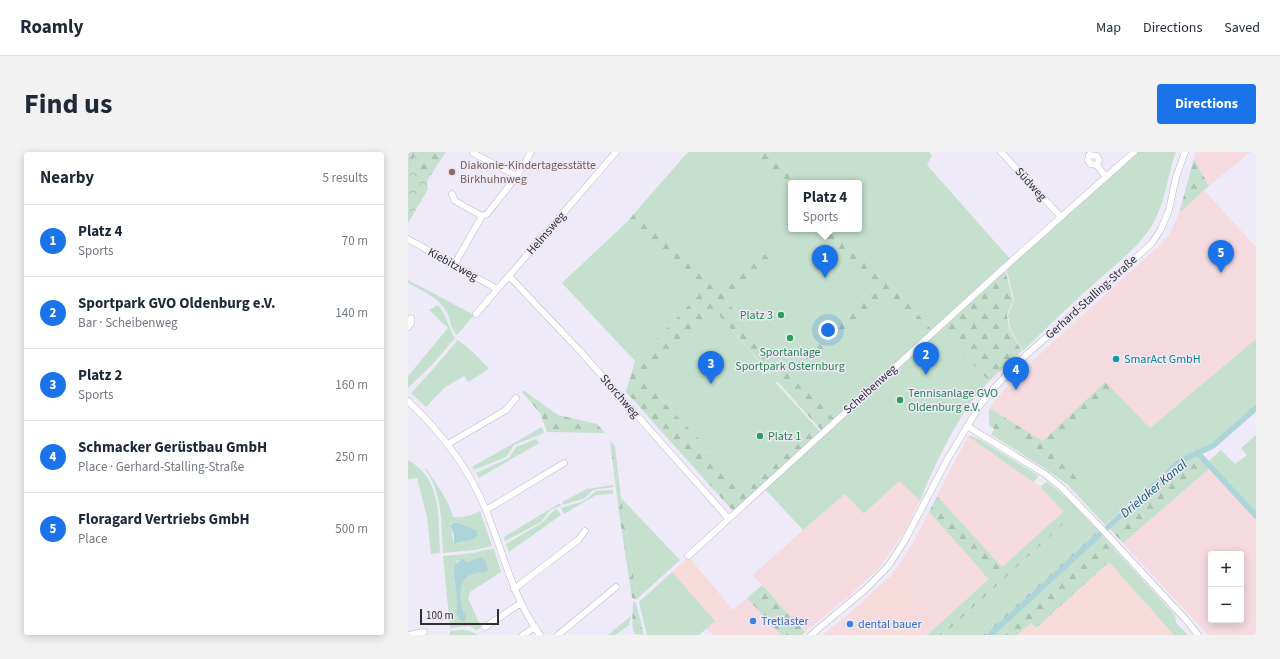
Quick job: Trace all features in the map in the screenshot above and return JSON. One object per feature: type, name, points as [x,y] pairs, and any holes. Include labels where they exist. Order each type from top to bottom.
[{"type":"street","points":[[454,265],[482,216],[487,214],[517,176],[531,152]]},
{"type":"street","name":"Helmsweg","points":[[476,314],[616,152]]},
{"type":"street","name":"Südweg","points":[[1001,152],[1061,217]]},
{"type":"street","name":"Scheibenweg","points":[[688,556],[728,518],[1134,152]]},
{"type":"street","name":"Gerhard-Stalling-Straße","points":[[811,635],[867,588],[889,566],[905,540],[947,460],[980,405],[1008,372],[1152,243],[1161,229],[1169,210],[1176,177],[1185,152]]},
{"type":"street","points":[[473,153],[517,176]]},
{"type":"street","points":[[1087,154],[1097,156],[1099,160],[1097,165],[1106,177]]},
{"type":"street","points":[[452,194],[455,201],[482,216]]},
{"type":"street","name":"Kiebitzweg","points":[[408,239],[497,289]]},
{"type":"street","name":"Storchweg","points":[[509,276],[580,351],[728,518]]},
{"type":"street","points":[[408,327],[411,323],[411,318]]},
{"type":"street","points":[[448,444],[506,410],[516,398]]},
{"type":"street","points":[[408,400],[448,444],[464,467],[486,510],[514,589],[540,635]]},
{"type":"street","points":[[968,426],[1038,470],[1062,488],[1188,622],[1198,635]]},
{"type":"street","points":[[486,510],[564,463]]},
{"type":"street","points":[[514,589],[578,540],[585,531]]},
{"type":"street","points":[[558,635],[616,587]]},
{"type":"street","points":[[485,627],[521,603]]},
{"type":"street","points":[[523,635],[535,627]]},
{"type":"street","points":[[408,635],[424,632]]},
{"type":"shaded area","points":[[1196,152],[1250,152],[1209,186],[1194,159]]},
{"type":"shaded area","points":[[1204,190],[1256,247],[1256,339],[1150,428],[1105,383],[1043,441],[989,408],[1015,377],[1162,243],[1170,234],[1179,213]]},
{"type":"shaded area","points":[[968,436],[1037,484],[1064,511],[1002,567],[937,496]]},
{"type":"shaded area","points":[[1210,468],[1256,518],[1256,635],[1208,635],[1123,543]]},
{"type":"shaded area","points":[[899,481],[920,501],[903,534],[879,568],[848,597],[805,632],[753,575],[845,494],[865,514]]},
{"type":"shaded area","points":[[929,512],[989,579],[927,635],[916,635],[902,620],[918,604],[891,576],[912,545]]},
{"type":"shaded area","points":[[453,523],[459,523],[476,530],[477,536],[474,539],[454,544],[454,535],[450,525]]},
{"type":"shaded area","points":[[480,557],[486,561],[488,570],[486,572],[468,576],[465,579],[461,588],[460,597],[466,619],[464,621],[460,620],[456,614],[457,601],[454,577],[455,564],[462,559],[467,562]]},
{"type":"shaded area","points":[[689,557],[731,608],[715,621],[672,572]]},
{"type":"shaded area","points":[[1109,562],[1174,635],[1017,635],[1031,623],[1036,628]]},
{"type":"shaded area","points":[[891,576],[918,604],[902,620],[916,635],[869,635],[850,613]]},
{"type":"shaded area","points":[[747,598],[781,635],[713,635],[706,628],[731,608],[733,610]]},
{"type":"shaded area","points":[[850,613],[869,635],[823,635]]},
{"type":"green space","points":[[408,152],[418,152],[414,157],[413,169],[408,168]]},
{"type":"green space","points":[[418,152],[427,152],[418,167],[420,175],[427,179],[446,152],[427,181],[428,189],[408,223],[408,168],[413,169],[414,157]]},
{"type":"green space","points":[[427,152],[445,152],[427,179],[420,175],[418,167]]},
{"type":"green space","points":[[688,152],[747,152],[788,195],[788,232],[801,232],[771,260],[763,253],[719,295],[638,209]]},
{"type":"green space","points":[[747,152],[769,152],[795,180],[788,180],[788,195]]},
{"type":"green space","points":[[769,152],[929,152],[932,156],[927,165],[1011,260],[932,330],[843,232],[862,232],[862,180],[795,180]]},
{"type":"green space","points":[[1136,152],[1176,152],[1163,198],[1157,216],[1152,225],[1134,248],[1068,307],[1023,351],[1010,329],[1008,315],[1014,300],[1006,267]]},
{"type":"green space","points":[[1194,159],[1209,186],[1179,213]]},
{"type":"green space","points":[[638,209],[719,294],[763,253],[771,260],[801,232],[811,232],[775,265],[771,261],[727,302],[782,363],[771,374],[716,312],[644,381],[747,490],[816,427],[820,432],[733,511],[626,392],[635,361],[699,295],[627,222]]},
{"type":"green space","points":[[627,222],[699,295],[635,361],[562,283]]},
{"type":"green space","name":"Sportanlage Sportpark Osternburg","points":[[811,232],[821,232],[872,288],[776,383],[816,427],[747,490],[644,381],[716,312],[770,374],[782,363],[727,302],[771,260],[775,265]]},
{"type":"green space","points":[[821,232],[843,232],[932,330],[925,336],[883,296],[799,377],[834,419],[822,431],[777,381],[872,288]]},
{"type":"green space","points":[[1005,269],[1013,300],[1007,315],[1009,329],[1022,351],[989,381],[939,329]]},
{"type":"green space","points":[[408,280],[474,315],[457,335],[452,328],[445,309],[441,304],[425,292],[408,283]]},
{"type":"green space","points":[[883,296],[925,336],[834,419],[798,377]]},
{"type":"green space","points":[[438,305],[455,338],[432,365],[408,388],[408,376],[448,328],[429,310]]},
{"type":"green space","points":[[939,329],[989,381],[971,402],[955,427],[936,464],[920,501],[899,481],[864,514],[845,494],[803,530],[765,489]]},
{"type":"green space","points":[[1256,339],[1256,405],[1213,444],[1177,460],[1105,525],[1068,485],[995,437],[998,431],[1007,430],[1081,485],[1087,476],[1054,450],[1115,392],[1150,428]]},
{"type":"green space","points":[[458,340],[474,353],[489,369],[468,382],[464,376],[444,388],[426,407],[411,393]]},
{"type":"green space","points":[[1105,382],[1115,392],[1055,450],[1087,476],[1081,486],[1007,430],[1002,433],[998,431],[995,437],[991,435],[994,429],[989,425],[989,408],[1043,441]]},
{"type":"green space","points":[[523,390],[558,415],[597,424],[605,433],[547,432],[540,413],[522,392]]},
{"type":"green space","points":[[542,427],[544,433],[514,445],[506,457],[474,470],[472,467]]},
{"type":"green space","points":[[1256,435],[1256,513],[1208,462],[1221,450],[1235,464],[1247,455],[1241,448]]},
{"type":"green space","points":[[968,436],[981,440],[1039,476],[1033,482]]},
{"type":"green space","points":[[536,439],[539,443],[479,478],[476,473],[509,458],[516,447]]},
{"type":"green space","points":[[610,440],[615,446],[621,498],[637,599],[632,598]]},
{"type":"green space","points":[[1197,455],[1210,468],[1123,543],[1109,528],[1181,462]]},
{"type":"green space","points":[[408,460],[419,468],[433,489],[438,513],[440,553],[431,554],[427,517],[417,478],[408,479]]},
{"type":"green space","points":[[426,468],[448,504],[453,517],[466,516],[480,511],[492,546],[475,550],[443,553],[438,499],[435,488],[425,469]],"holes":[[[450,523],[459,523],[476,530],[473,539],[454,544]]]},
{"type":"green space","points":[[1047,482],[1067,498],[1097,529],[977,635],[943,635],[1070,518],[1040,487]]},
{"type":"green space","points":[[613,485],[613,487],[593,490],[585,498],[563,505],[562,502],[587,489]]},
{"type":"green space","points":[[613,490],[613,494],[596,495],[564,514],[561,508],[581,502],[596,491]]},
{"type":"green space","points":[[937,496],[1002,567],[1064,511],[1070,518],[943,635],[927,635],[989,579],[929,512]]},
{"type":"green space","points":[[621,498],[680,560],[637,599]]},
{"type":"green space","points":[[560,503],[561,506],[550,510],[541,522],[505,541],[504,537]]},
{"type":"green space","points":[[557,509],[561,515],[509,552],[506,544],[542,523],[552,512]]},
{"type":"green space","points":[[1097,529],[1117,552],[1109,562],[1036,628],[1031,623],[1017,635],[977,635]]},
{"type":"green space","points":[[494,549],[501,572],[470,592],[468,598],[481,627],[477,630],[469,626],[450,628],[443,556],[474,553]],"holes":[[[480,557],[488,571],[472,574],[463,582],[460,597],[464,612],[458,618],[456,614],[459,601],[454,582],[454,567],[457,561],[460,560],[467,562]]]},
{"type":"green space","points":[[1117,552],[1175,615],[1176,623],[1188,635],[1174,635],[1109,562]]},
{"type":"green space","points":[[672,572],[715,621],[699,635],[647,635],[639,602]]},
{"type":"green space","points":[[762,585],[805,632],[802,635],[781,635],[747,598]]},
{"type":"green space","points":[[633,601],[636,603],[644,635],[634,634],[632,623]]},
{"type":"green space","points":[[631,616],[629,625],[615,635],[608,635]]},
{"type":"green space","points":[[450,631],[470,631],[478,635],[450,635]]},
{"type":"waterway","name":"Drielaker Kanal","points":[[1108,527],[1180,461],[1213,446],[1256,408]]},
{"type":"waterway","points":[[1197,452],[1256,516]]},
{"type":"waterway","name":"Drielaker Kanal","points":[[990,635],[1099,535]]},
{"type":"place","name":"Diakonie-Kindertagesstätte Birkhuhnweg","points":[[452,172]]},
{"type":"place","name":"Floragard Vertriebs GmbH","points":[[1221,273]]},
{"type":"place","name":"Platz 4","points":[[825,278]]},
{"type":"place","name":"Platz 3","points":[[781,315]]},
{"type":"place","name":"Sportanlage Sportpark Osternburg","points":[[790,338]]},
{"type":"place","name":"SmarAct GmbH","points":[[1116,359]]},
{"type":"place","name":"Sportpark GVO Oldenburg e.V.","points":[[926,375]]},
{"type":"place","name":"Platz 2","points":[[711,384]]},
{"type":"place","name":"Schmacker Gerüstbau GmbH","points":[[1016,390]]},
{"type":"place","name":"Tennisanlage GVO Oldenburg e.V.","points":[[900,400]]},
{"type":"place","name":"Platz 1","points":[[760,436]]},
{"type":"place","name":"Tretlaster","points":[[753,621]]},
{"type":"place","name":"dental bauer","points":[[850,624]]}]
